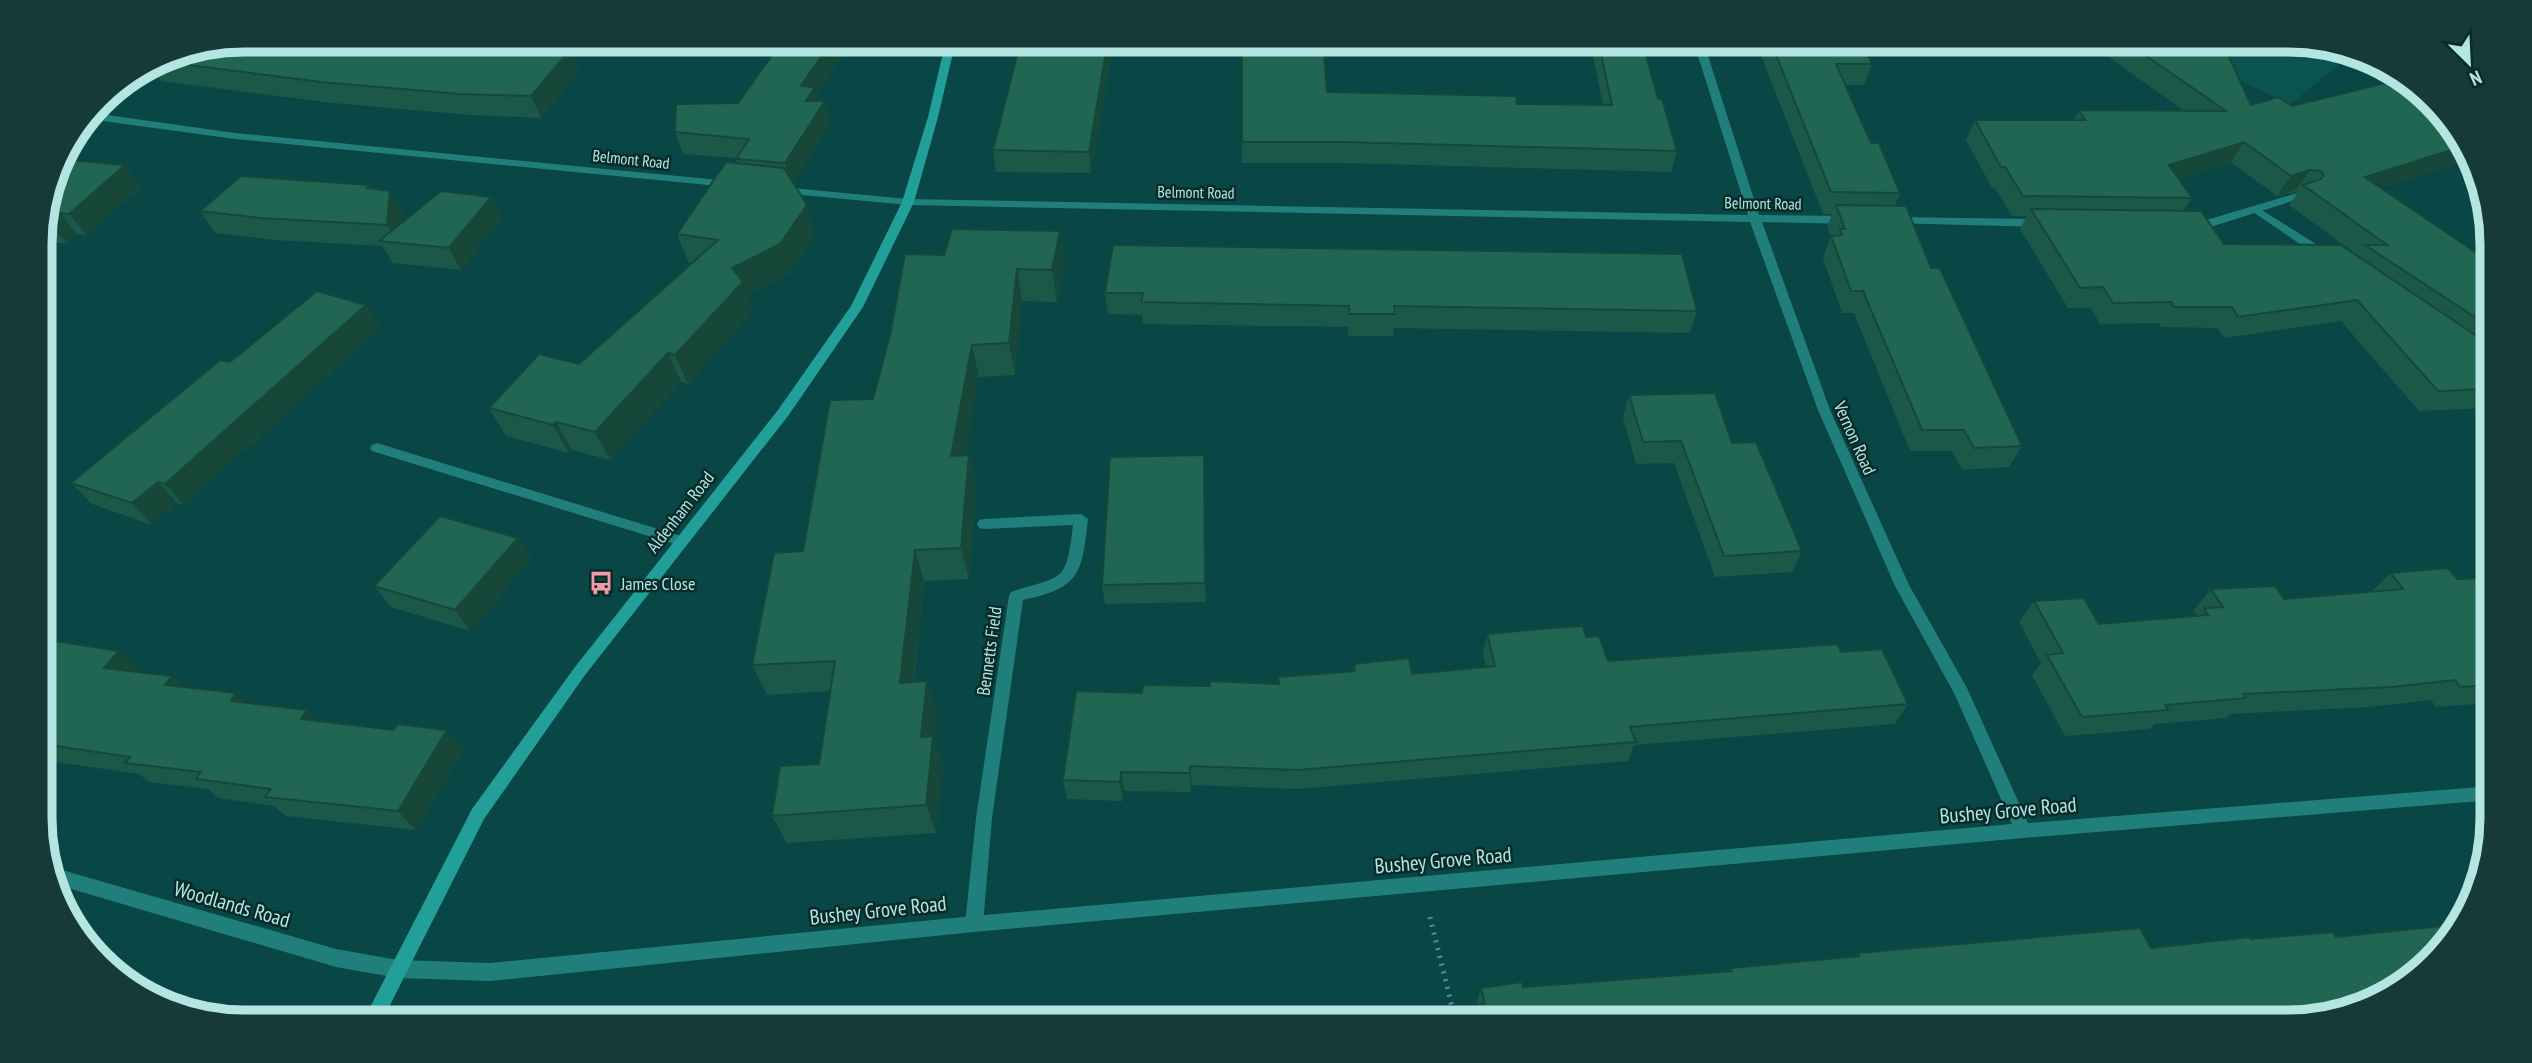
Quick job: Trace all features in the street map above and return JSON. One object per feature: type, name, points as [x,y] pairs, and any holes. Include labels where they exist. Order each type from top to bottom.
[{"type":"main road","name":"Aldenham Road","points":[[378,1010],[478,814],[580,671],[783,413],[857,307],[908,202],[933,117],[948,52]]},
{"type":"street","name":"Vernon Road","points":[[1702,52],[1755,219],[1824,410],[1902,586],[1962,693],[2023,831]]},
{"type":"street","name":"Belmont Road","points":[[101,117],[235,136],[744,186]]},
{"type":"street","name":"Belmont Road","points":[[771,189],[908,202],[1863,221]]},
{"type":"street","points":[[2176,225],[2204,225],[2301,195]]},
{"type":"street","points":[[2257,210],[2335,263]]},
{"type":"street","points":[[1877,221],[2054,223]]},
{"type":"street","points":[[377,448],[681,541]]},
{"type":"street","name":"Bennetts Field","points":[[974,923],[984,818],[1016,596],[1048,590],[1065,581],[1076,564],[1081,519],[984,524]]},
{"type":"street","name":"Bushey Grove Road","points":[[398,969],[490,972],[974,923],[2023,831],[2480,794]]},
{"type":"street","name":"Woodlands Road","points":[[62,878],[336,958],[398,969]]},
{"type":"path","points":[[1423,885],[1454,1010]]},
{"type":"shaded area","points":[[2225,52],[2300,53],[2335,59],[2337,66],[2291,104],[2224,74],[2221,65],[2229,54]]},
{"type":"building","points":[[244,52],[568,52],[531,96],[460,94],[321,82],[180,64],[219,54]]},
{"type":"building","points":[[774,52],[825,52],[801,86],[815,87],[806,101],[825,101],[785,163],[736,159],[749,139],[675,132],[676,104],[738,103]]},
{"type":"building","points":[[1018,52],[1106,52],[1089,152],[993,150]]},
{"type":"building","points":[[1242,52],[1324,52],[1327,92],[1516,96],[1517,104],[1612,105],[1601,52],[1645,52],[1658,99],[1662,99],[1677,151],[1345,142],[1242,142]]},
{"type":"building","points":[[1775,52],[1866,52],[1872,64],[1836,64],[1871,143],[1879,143],[1900,193],[1831,192]]},
{"type":"building","points":[[2140,52],[2227,52],[2251,105],[2278,97],[2292,106],[2389,82],[2405,92],[2440,127],[2454,149],[2365,177],[2480,255],[2480,320],[2365,245],[2387,245],[2303,185],[2321,179],[2324,175],[2321,171],[2310,170],[2291,176],[2244,142],[2169,165],[2192,198],[2023,196],[2005,167],[2001,167],[1975,120],[2085,120],[2079,110],[2226,111]]},
{"type":"building","points":[[72,160],[125,165],[69,214],[60,213],[54,218]]},
{"type":"building","points":[[726,162],[784,168],[807,205],[780,244],[732,268],[743,282],[675,355],[668,353],[595,432],[556,422],[553,425],[489,408],[539,354],[579,364],[718,240],[677,234]]},
{"type":"building","points":[[241,176],[370,185],[367,188],[390,191],[387,225],[261,218],[200,211]]},
{"type":"building","points":[[441,191],[491,197],[449,248],[379,241]]},
{"type":"building","points":[[1836,205],[1906,206],[1931,268],[1940,268],[2022,446],[1974,448],[1964,430],[1922,430],[1863,291],[1851,291],[1831,236],[1842,235],[1840,229],[1845,229]]},
{"type":"building","points":[[2031,209],[2201,211],[2224,244],[2341,245],[2480,338],[2480,389],[2438,391],[2357,300],[2238,317],[2232,307],[2174,307],[2171,302],[2113,303],[2103,287],[2080,288]]},
{"type":"building","points":[[952,229],[1060,231],[1052,270],[1017,269],[1009,343],[972,345],[951,456],[969,455],[961,548],[915,550],[900,683],[927,681],[921,737],[933,736],[926,805],[772,816],[780,766],[819,764],[835,661],[752,665],[774,553],[803,551],[830,400],[873,399],[890,335],[905,254],[944,255]]},
{"type":"building","points":[[1113,245],[1682,254],[1697,311],[1394,306],[1395,314],[1349,314],[1349,306],[1141,302],[1143,293],[1105,293]]},
{"type":"building","points":[[317,291],[366,305],[165,484],[158,482],[132,503],[71,483],[220,360],[230,362]]},
{"type":"building","points":[[1715,393],[1732,443],[1756,442],[1802,551],[1724,556],[1681,441],[1643,442],[1629,395]]},
{"type":"building","points":[[1204,455],[1205,583],[1102,585],[1110,457]]},
{"type":"building","points":[[440,516],[518,538],[455,610],[374,586]]},
{"type":"building","points":[[2448,568],[2457,579],[2480,578],[2480,686],[2460,687],[2455,680],[2391,687],[2243,694],[2246,698],[2165,705],[2168,710],[2082,717],[2047,655],[2063,653],[2034,601],[2084,598],[2099,624],[2208,615],[2204,608],[2223,607],[2211,589],[2275,586],[2284,599],[2403,589],[2391,573]]},
{"type":"building","points":[[1583,626],[1586,637],[1599,636],[1608,661],[1838,644],[1841,652],[1882,649],[1908,704],[1630,727],[1636,742],[1298,770],[1190,766],[1190,773],[1121,772],[1120,782],[1063,780],[1076,691],[1142,693],[1143,685],[1210,686],[1210,681],[1279,684],[1278,677],[1355,671],[1354,664],[1409,658],[1412,674],[1495,666],[1487,634]]},
{"type":"building","points":[[52,641],[119,651],[104,668],[172,676],[165,685],[236,693],[231,701],[307,710],[301,719],[394,730],[397,724],[447,730],[398,811],[265,797],[271,789],[196,779],[201,772],[125,763],[130,757],[52,745]]},
{"type":"building","points":[[2442,926],[2444,929],[2405,971],[2384,985],[2361,996],[2313,1009],[1434,1010],[1485,1004],[1481,988],[1522,982],[1523,987],[1732,971],[1731,968],[1859,956],[1858,953],[2140,928],[2151,948],[2250,937],[2333,932],[2336,937]]},
{"type":"place","name":"James Close","points":[[601,583]]}]
